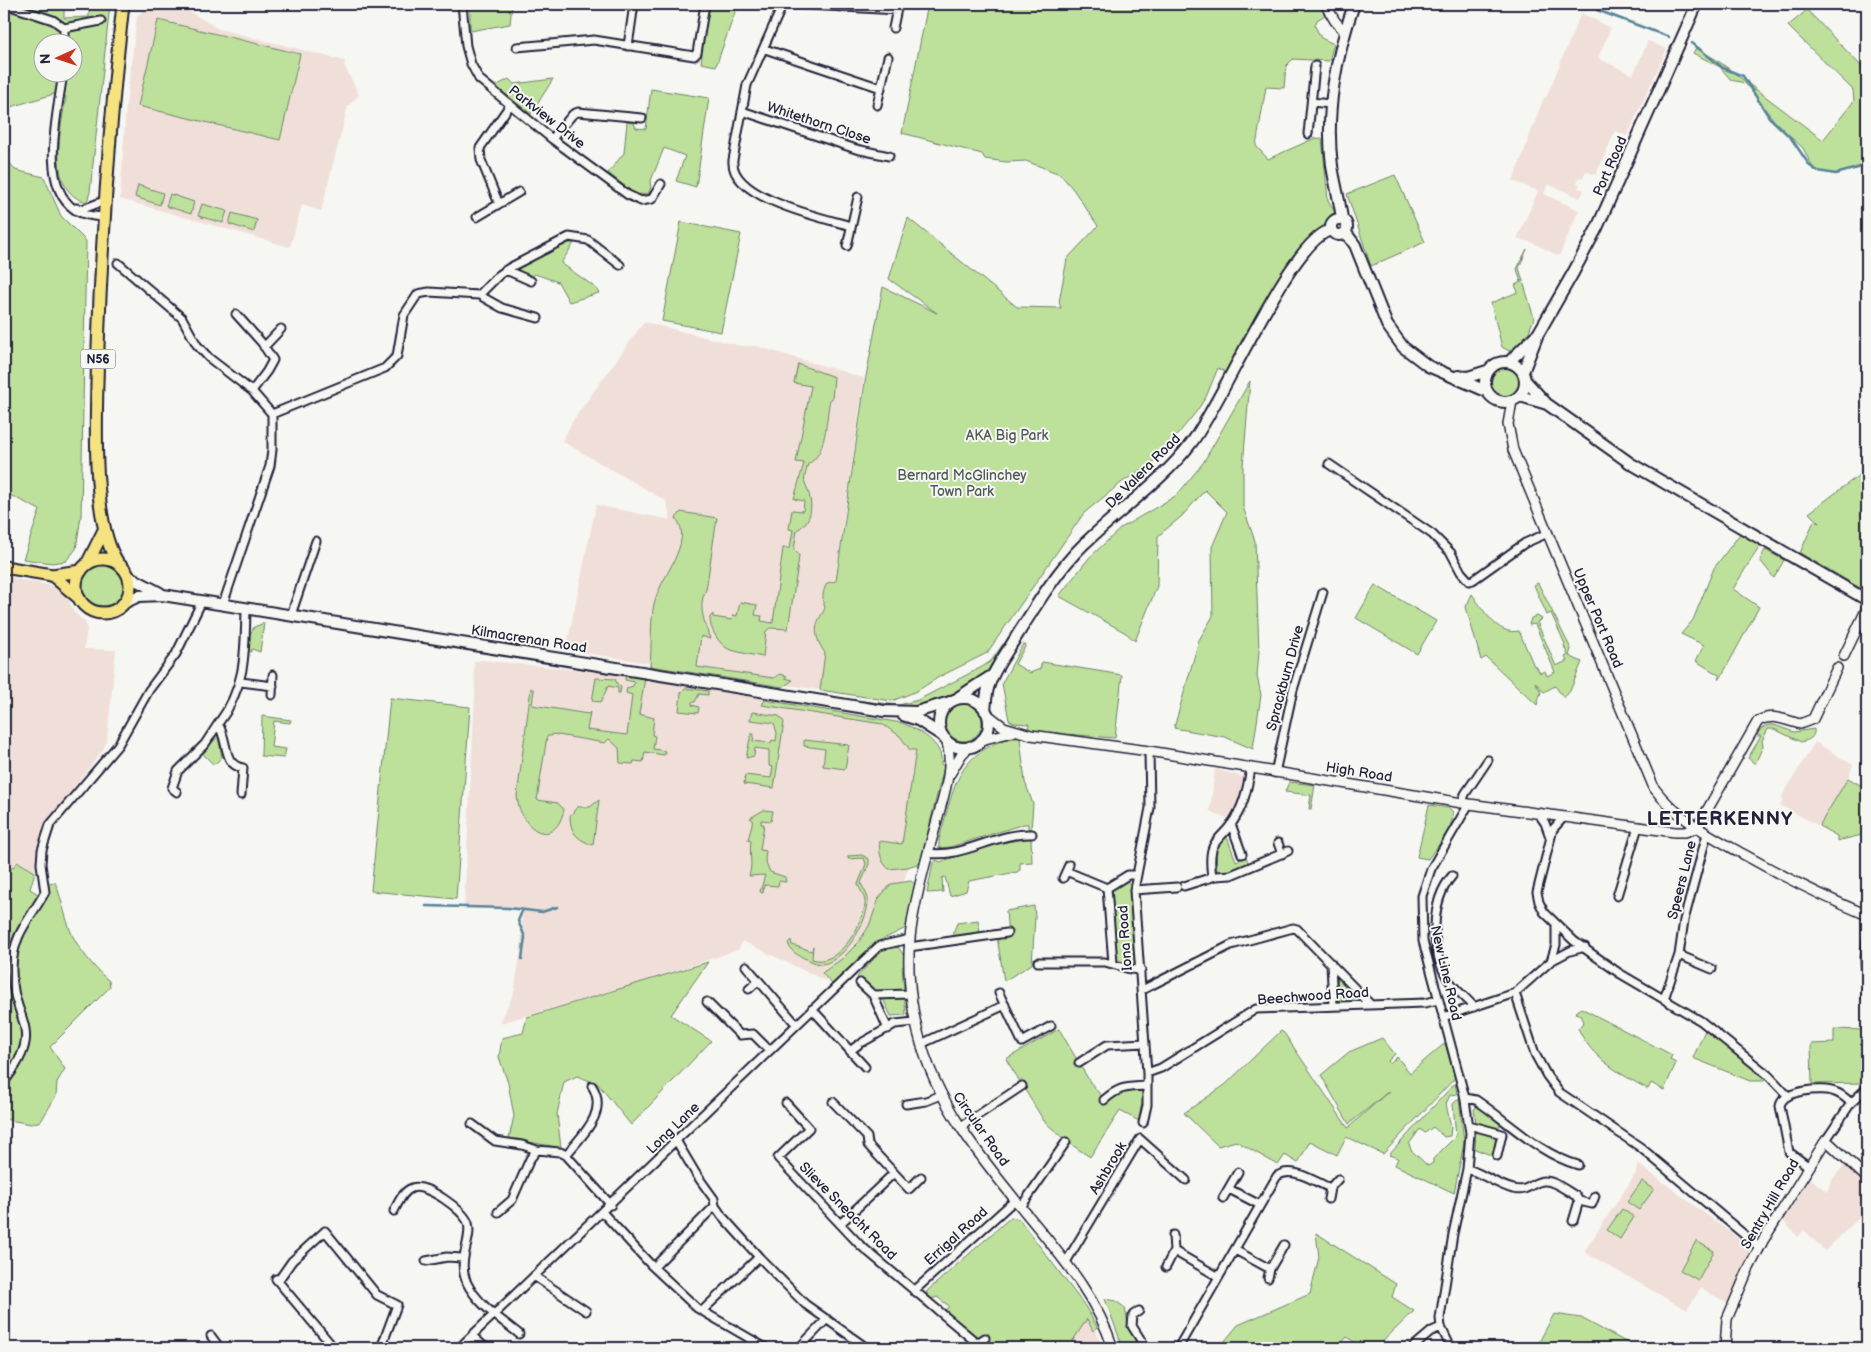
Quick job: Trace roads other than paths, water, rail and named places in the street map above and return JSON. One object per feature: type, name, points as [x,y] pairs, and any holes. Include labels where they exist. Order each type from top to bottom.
[{"type":"main road","name":"N56","points":[[123,4],[104,201],[96,416],[99,483],[104,530],[110,550],[128,576]]},
{"type":"main road","points":[[1346,233],[1348,225],[1342,220],[1332,168],[1330,104],[1335,70],[1352,4]]},
{"type":"main road","name":"Port Road","points":[[1524,376],[1538,334],[1580,262],[1597,228],[1697,4]]},
{"type":"main road","points":[[1342,220],[1334,220],[1331,230],[1337,236],[1346,233]]},
{"type":"main road","name":"De Valera Road","points":[[994,674],[1024,624],[1084,545],[1157,479],[1192,442],[1226,385],[1282,282],[1302,253],[1322,234],[1331,230]]},
{"type":"main road","points":[[1346,233],[1355,245],[1382,315],[1394,336],[1420,362],[1486,391],[1498,402],[1516,399],[1547,404]]},
{"type":"main road","name":"Port Road","points":[[1509,362],[1538,334]]},
{"type":"main road","points":[[1452,375],[1468,377],[1487,371],[1496,364],[1509,362],[1517,365],[1547,404],[1630,463],[1867,600]]},
{"type":"main road","points":[[1486,391],[1484,382],[1487,371]]},
{"type":"main road","points":[[1516,399],[1524,388],[1524,376]]},
{"type":"main road","points":[[80,598],[77,584],[104,530]]},
{"type":"main road","points":[[4,567],[52,575],[84,568],[100,559],[118,563]]},
{"type":"main road","points":[[52,575],[80,598],[88,608],[99,612],[114,610],[124,602],[130,588],[128,576]]},
{"type":"main road","name":"Kilmacrenan Road","points":[[128,576],[163,595]]},
{"type":"main road","name":"Kilmacrenan Road","points":[[124,602],[139,596],[163,595],[890,712]]},
{"type":"main road","points":[[944,738],[940,718],[943,709],[952,701],[994,674]]},
{"type":"main road","points":[[890,712],[918,720],[958,746],[970,746],[981,740],[988,727],[986,713],[987,690],[994,674]]},
{"type":"main road","points":[[890,712],[922,711],[952,701],[972,699],[986,713]]},
{"type":"street","points":[[4,4],[53,20],[64,28],[101,21]]},
{"type":"street","name":"Parkview Drive","points":[[462,4],[463,25],[470,64],[479,80],[552,139],[628,195],[641,201],[652,200],[661,184]]},
{"type":"street","points":[[628,46],[634,4]]},
{"type":"street","points":[[517,47],[594,40],[694,56],[697,53],[705,4]]},
{"type":"street","points":[[783,4],[765,49],[750,76],[732,166],[738,177],[755,192],[782,205],[851,226]]},
{"type":"street","points":[[792,4],[898,7],[893,28]]},
{"type":"street","points":[[1325,4],[1335,21],[1345,32]]},
{"type":"street","points":[[765,49],[881,88]]},
{"type":"street","points":[[877,105],[888,57]]},
{"type":"street","points":[[1308,134],[1315,66]]},
{"type":"street","points":[[62,82],[56,119],[54,168],[62,198],[73,208],[90,216],[103,217]]},
{"type":"street","points":[[1312,102],[1330,104]]},
{"type":"street","points":[[499,204],[481,160],[480,148],[510,105]]},
{"type":"street","name":"Whitethorn Close","points":[[742,111],[856,150],[889,156]]},
{"type":"street","points":[[552,139],[573,114],[578,112],[642,118]]},
{"type":"street","points":[[477,217],[519,192]]},
{"type":"street","points":[[847,246],[858,197]]},
{"type":"street","points":[[73,208],[83,208],[104,201]]},
{"type":"street","points":[[479,295],[506,270],[569,237],[588,240],[620,265]]},
{"type":"street","points":[[118,263],[182,318],[197,345],[209,358],[252,391],[272,414],[270,466],[223,604]]},
{"type":"street","points":[[506,270],[531,281]]},
{"type":"street","points":[[272,414],[385,368],[397,356],[404,315],[418,294],[440,292],[465,296],[479,295],[502,308],[538,318]]},
{"type":"street","points":[[236,314],[273,360],[268,371],[252,391]]},
{"type":"street","points":[[264,347],[281,329]]},
{"type":"street","name":"Upper Port Road","points":[[1516,399],[1508,424],[1513,450],[1654,788],[1669,806],[1707,834],[1803,888],[1867,915]]},
{"type":"street","points":[[1329,464],[1439,540],[1451,553],[1460,572],[1469,580],[1473,580],[1525,542],[1548,532]]},
{"type":"street","points":[[291,615],[316,541]]},
{"type":"street","name":"Sprackburn Drive","points":[[1275,773],[1293,690],[1323,592]]},
{"type":"street","points":[[4,1082],[17,1067],[26,1044],[26,1028],[13,982],[14,953],[16,938],[44,892],[41,864],[42,850],[50,825],[118,746],[149,690],[176,654],[202,601]]},
{"type":"street","points":[[178,792],[172,788],[178,771],[205,744],[229,710],[241,682],[246,608]]},
{"type":"street","points":[[1844,656],[1867,608]]},
{"type":"street","points":[[1698,828],[1758,721],[1778,716],[1800,724],[1813,719],[1837,668]]},
{"type":"street","points":[[272,695],[274,675]]},
{"type":"street","points":[[241,682],[273,686]]},
{"type":"street","points":[[986,713],[1004,727],[1016,732]]},
{"type":"street","points":[[218,724],[226,738],[230,761],[235,767],[243,768],[241,795]]},
{"type":"street","points":[[981,740],[1016,732]]},
{"type":"street","name":"High Road","points":[[1016,732],[1149,751],[1275,773],[1564,817],[1678,832],[1698,828]]},
{"type":"street","points":[[944,738],[949,755],[947,780]]},
{"type":"street","points":[[947,780],[960,757],[970,746]]},
{"type":"street","name":"Iona Road","points":[[1143,1123],[1147,1105],[1147,1073],[1134,890],[1135,875],[1150,808],[1149,751]]},
{"type":"street","name":"New Line Road","points":[[1441,1327],[1441,1310],[1447,1268],[1467,1169],[1469,1125],[1465,1098],[1423,941],[1422,896],[1431,869],[1466,803],[1465,794],[1488,760]]},
{"type":"street","points":[[1212,877],[1212,846],[1218,836],[1231,824],[1243,800],[1251,769]]},
{"type":"street","name":"Circular Road","points":[[947,780],[928,853],[909,943],[911,994],[915,1022],[921,1044],[941,1095],[960,1127],[1066,1262],[1099,1311],[1113,1348]]},
{"type":"street","points":[[1538,813],[1545,823],[1550,837]]},
{"type":"street","points":[[1564,817],[1553,828],[1537,892],[1539,902],[1556,925],[1619,974],[1695,1017],[1717,1033],[1768,1075],[1787,1095]]},
{"type":"street","points":[[1231,824],[1242,854]]},
{"type":"street","points":[[1617,896],[1638,827]]},
{"type":"street","points":[[928,853],[944,854],[988,840],[1032,834]]},
{"type":"street","name":"Speers Lane","points":[[1664,999],[1679,955],[1681,933],[1707,834]]},
{"type":"street","points":[[1134,890],[1183,884],[1231,874],[1285,852],[1278,843]]},
{"type":"street","points":[[1066,872],[1107,888]]},
{"type":"street","points":[[1107,888],[1128,875],[1135,875]]},
{"type":"street","points":[[1452,876],[1442,891],[1436,912],[1439,955],[1446,977],[1474,1007]]},
{"type":"street","points":[[1107,888],[1113,964]]},
{"type":"street","points":[[1551,961],[1556,945],[1556,925]]},
{"type":"street","points":[[1142,990],[1230,946],[1293,928],[1297,929],[1370,1004]]},
{"type":"street","name":"Long Lane","points":[[459,1348],[603,1213],[769,1050],[880,946],[1007,933]]},
{"type":"street","points":[[1867,939],[1865,959],[1867,998]]},
{"type":"street","points":[[1443,1017],[1515,993],[1551,961],[1570,951],[1585,947]]},
{"type":"street","points":[[1679,955],[1712,969]]},
{"type":"street","points":[[1038,962],[1113,964],[1130,970],[1141,970]]},
{"type":"street","points":[[1331,963],[1333,1006]]},
{"type":"street","points":[[746,966],[796,1024]]},
{"type":"street","points":[[749,989],[758,981]]},
{"type":"street","points":[[860,983],[873,995],[888,1029]]},
{"type":"street","points":[[999,993],[1022,1042],[1051,1026]]},
{"type":"street","points":[[1515,993],[1535,1054],[1547,1076],[1559,1092],[1640,1147],[1760,1248]]},
{"type":"street","points":[[873,995],[911,994]]},
{"type":"street","name":"Beechwood Road","points":[[1147,1073],[1161,1068],[1256,1010],[1425,1003],[1438,1000]]},
{"type":"street","points":[[707,1002],[740,1035],[753,1034],[769,1050]]},
{"type":"street","points":[[921,1044],[1005,1005]]},
{"type":"street","points":[[812,1009],[866,1067]]},
{"type":"street","points":[[850,1051],[895,1024],[915,1022]]},
{"type":"street","points":[[1079,1063],[1107,1045],[1145,1043]]},
{"type":"street","points":[[566,1155],[589,1126],[597,1112],[598,1102],[592,1086]]},
{"type":"street","points":[[960,1127],[1022,1086]]},
{"type":"street","points":[[1104,1100],[1123,1087],[1147,1086]]},
{"type":"street","name":"Sentry Hill Road","points":[[1724,1348],[1727,1319],[1760,1248],[1808,1166],[1852,1103],[1867,1088]]},
{"type":"street","points":[[1787,1095],[1831,1091],[1852,1103]]},
{"type":"street","points":[[906,1104],[926,1101],[941,1095]]},
{"type":"street","points":[[1787,1095],[1780,1106],[1789,1152],[1808,1166]]},
{"type":"street","points":[[1465,1098],[1476,1100],[1534,1144],[1565,1162],[1578,1165]]},
{"type":"street","points":[[833,1102],[867,1137],[868,1146],[909,1189],[921,1177]]},
{"type":"street","name":"Slieve Sneacht Road","points":[[786,1103],[809,1128],[778,1158],[840,1224],[879,1262],[977,1342],[986,1338]]},
{"type":"street","points":[[472,1124],[495,1141],[522,1144],[537,1150],[560,1152],[566,1155],[611,1205]]},
{"type":"street","points":[[1469,1125],[1502,1134],[1496,1156]]},
{"type":"street","name":"Ashbrook","points":[[1066,1262],[1140,1139],[1186,1180]]},
{"type":"street","points":[[1826,1140],[1867,1178]]},
{"type":"street","points":[[677,1142],[714,1199],[715,1206],[722,1216],[759,1257],[805,1304],[867,1348]]},
{"type":"street","points":[[1018,1203],[1066,1142]]},
{"type":"street","points":[[498,1212],[512,1200],[530,1159],[537,1150]]},
{"type":"street","points":[[1467,1169],[1495,1183],[1517,1190],[1528,1189],[1539,1182],[1547,1181],[1576,1196],[1579,1201],[1592,1204],[1595,1196]]},
{"type":"street","points":[[1223,1198],[1238,1172]]},
{"type":"street","points":[[840,1224],[894,1173]]},
{"type":"street","points":[[1178,1348],[1277,1176],[1282,1173],[1294,1173],[1330,1188]]},
{"type":"street","points":[[1328,1199],[1330,1188],[1338,1179]]},
{"type":"street","points":[[394,1211],[403,1195],[411,1188],[417,1187],[429,1190],[464,1216],[469,1226],[462,1258],[468,1286],[494,1315],[519,1334]]},
{"type":"street","points":[[1229,1189],[1260,1205]]},
{"type":"street","points":[[1573,1221],[1579,1201]]},
{"type":"street","name":"Errigal Road","points":[[914,1291],[1018,1203]]},
{"type":"street","points":[[654,1267],[715,1206]]},
{"type":"street","points":[[603,1213],[654,1267],[702,1311],[766,1348]]},
{"type":"street","points":[[334,1348],[277,1280],[292,1261],[325,1231],[377,1295],[400,1305],[382,1348]]},
{"type":"street","points":[[1166,1266],[1174,1251],[1173,1236]]},
{"type":"street","points":[[1268,1278],[1270,1269],[1284,1246]]},
{"type":"street","points":[[1235,1250],[1270,1269]]},
{"type":"street","points":[[1174,1251],[1219,1277]]},
{"type":"street","points":[[426,1261],[447,1257],[462,1258]]},
{"type":"street","points":[[702,1311],[759,1257]]},
{"type":"street","points":[[534,1276],[586,1311]]},
{"type":"street","points":[[1139,1311],[1133,1315],[1132,1326],[1146,1348]]},
{"type":"street","points":[[799,1348],[827,1320]]},
{"type":"street","points":[[1412,1348],[1432,1331],[1441,1327],[1452,1348]]},
{"type":"street","points":[[211,1336],[220,1348]]},
{"type":"street","points":[[472,1336],[486,1348]]},
{"type":"waterway","points":[[1590,4],[1597,10],[1669,37]]},
{"type":"waterway","points":[[1692,43],[1723,68],[1743,76],[1769,117],[1791,138],[1810,166],[1818,171],[1836,174],[1867,165]]},
{"type":"waterway","points":[[426,906],[508,908],[542,912],[557,907]]},
{"type":"waterway","points":[[522,911],[518,921],[525,937],[522,959]]},
{"type":"district","name":"LETTERKENNY","points":[[1720,819]]},
{"type":"park label","name":"AKA Big Park","points":[[1007,435]]},
{"type":"park label","name":"Bernard McGlinchey Town Park","points":[[962,484]]}]
